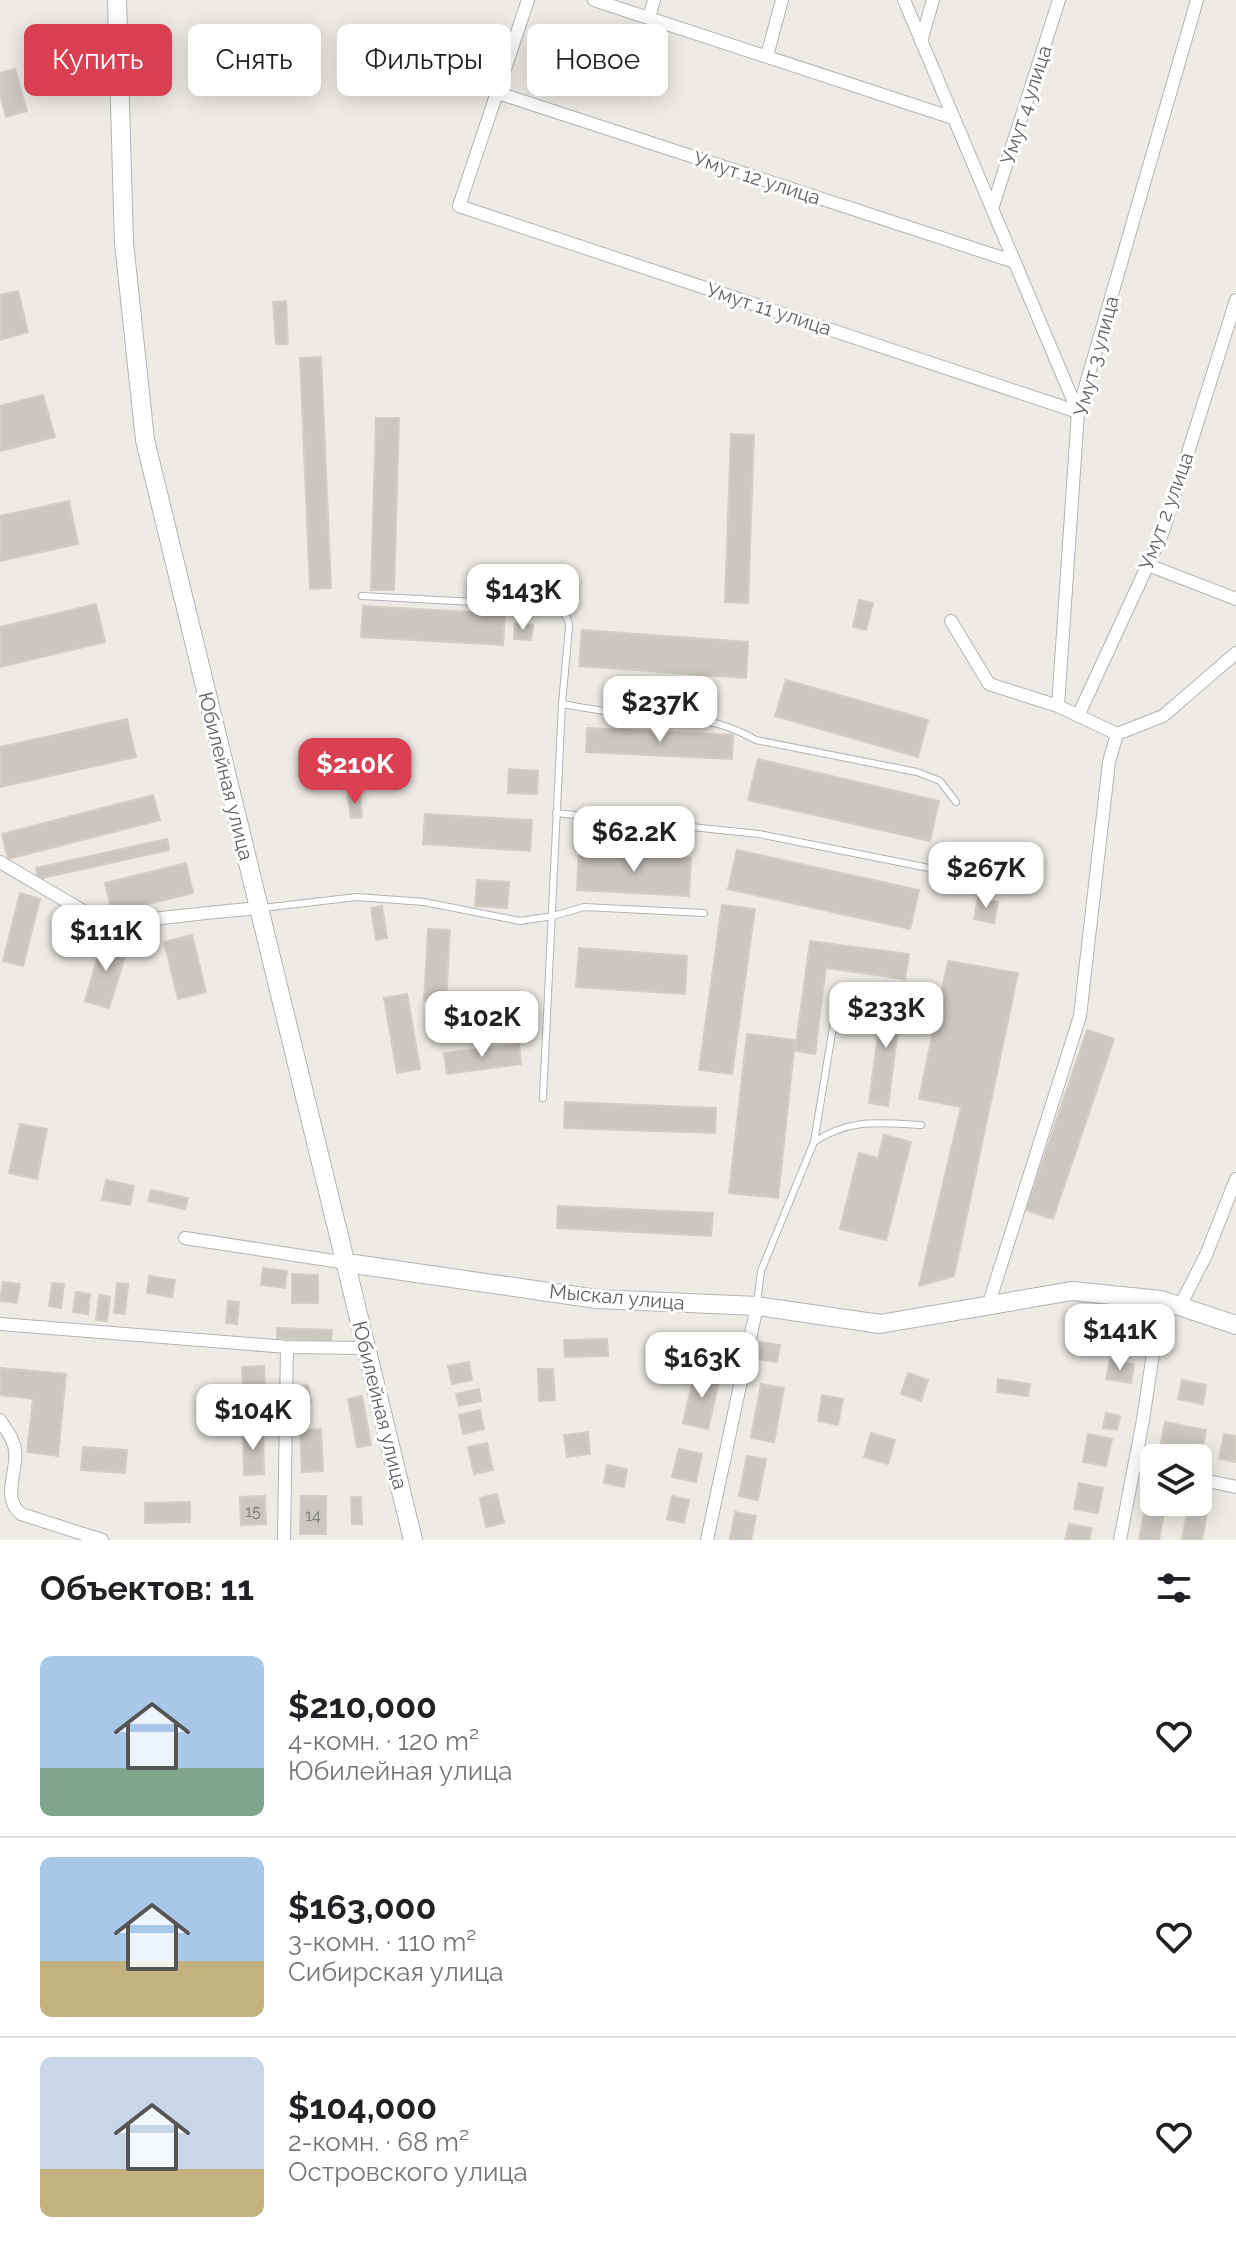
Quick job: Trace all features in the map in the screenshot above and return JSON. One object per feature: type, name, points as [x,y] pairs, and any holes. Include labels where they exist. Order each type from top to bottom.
[{"type":"main road","name":"Юбилейная улица","points":[[117,0],[124,243],[145,440],[413,1540]]},
{"type":"main road","name":"Мыскал улица","points":[[347,1263],[597,1299],[757,1306],[880,1324],[1072,1291],[1181,1304],[1236,1325]]},
{"type":"street","points":[[511,53],[528,0]]},
{"type":"street","points":[[594,0],[953,118]]},
{"type":"street","points":[[649,18],[654,0]]},
{"type":"street","points":[[767,56],[782,0]]},
{"type":"street","points":[[904,0],[1078,412]]},
{"type":"street","points":[[921,41],[933,0]]},
{"type":"street","name":"Умут 4 улица","points":[[992,209],[1059,0]]},
{"type":"street","name":"Умут 3 улица","points":[[1058,706],[1078,412],[1197,0]]},
{"type":"street","name":"Умут 11 улица","points":[[497,96],[459,206],[1078,412]]},
{"type":"street","name":"Умут 12 улица","points":[[507,96],[1015,262]]},
{"type":"street","name":"Умут 2 улица","points":[[1078,716],[1163,532],[1236,300]]},
{"type":"street","points":[[1148,565],[1236,599]]},
{"type":"street","points":[[951,621],[989,684],[1058,706],[1117,734],[1163,716],[1236,653]]},
{"type":"street","points":[[989,1303],[1080,1016],[1109,762],[1117,734]]},
{"type":"street","points":[[0,862],[100,921],[114,926],[128,927],[158,918],[258,908]]},
{"type":"street","points":[[1181,1304],[1206,1255],[1236,1179]]},
{"type":"street","name":"Мыскал улица","points":[[185,1238],[347,1263]]},
{"type":"street","points":[[1120,1540],[1161,1300]]},
{"type":"street","points":[[707,1540],[757,1306]]},
{"type":"street","points":[[0,1324],[287,1347],[365,1348]]},
{"type":"street","points":[[284,1540],[287,1347]]},
{"type":"street","points":[[0,1420],[11,1436],[15,1449],[11,1500],[14,1509],[102,1540]]},
{"type":"street","points":[[1135,1465],[1140,1466]]},
{"type":"street","points":[[1212,1482],[1236,1487]]},
{"type":"lane","points":[[362,596],[557,608],[569,622],[556,813],[543,1098]]},
{"type":"lane","points":[[562,704],[601,711],[703,719],[735,728],[756,740],[917,772],[940,781],[956,802]]},
{"type":"lane","points":[[556,813],[759,834],[929,868]]},
{"type":"lane","points":[[258,908],[357,897],[424,902],[520,921],[584,907],[605,906],[704,913]]},
{"type":"lane","points":[[757,1306],[761,1271],[814,1142],[838,997]]},
{"type":"lane","points":[[814,1142],[833,1130],[861,1122],[921,1125]]},
{"type":"building","points":[[15,69],[27,111],[6,117],[0,95],[0,73]]},
{"type":"building","points":[[18,291],[28,332],[0,340],[0,295]]},
{"type":"building","points":[[286,301],[288,344],[276,344],[273,302]]},
{"type":"building","points":[[321,357],[331,588],[310,589],[300,358]]},
{"type":"building","points":[[43,395],[55,437],[0,451],[0,406]]},
{"type":"building","points":[[376,418],[399,418],[394,590],[371,590]]},
{"type":"building","points":[[731,434],[754,435],[748,603],[725,602]]},
{"type":"building","points":[[69,501],[78,544],[0,561],[0,516]]},
{"type":"building","points":[[859,600],[873,603],[866,630],[853,627]]},
{"type":"building","points":[[96,604],[105,642],[0,667],[0,627]]},
{"type":"building","points":[[363,606],[505,614],[503,645],[361,637]]},
{"type":"building","points":[[515,623],[533,625],[531,640],[514,639]]},
{"type":"building","points":[[582,630],[748,642],[746,678],[579,666]]},
{"type":"building","points":[[786,680],[928,720],[918,757],[775,716]]},
{"type":"building","points":[[127,719],[136,757],[0,787],[0,747]]},
{"type":"building","points":[[587,728],[733,735],[732,759],[586,752]]},
{"type":"building","points":[[758,759],[939,801],[930,841],[748,800]]},
{"type":"building","points":[[363,765],[381,766],[381,784],[363,784]]},
{"type":"building","points":[[509,769],[538,771],[537,794],[508,793]]},
{"type":"building","points":[[153,795],[160,820],[8,859],[2,834]]},
{"type":"building","points":[[360,795],[362,817],[351,818],[348,796]]},
{"type":"building","points":[[425,814],[532,820],[530,851],[423,844]]},
{"type":"building","points":[[167,839],[169,850],[38,879],[36,868]]},
{"type":"building","points":[[737,850],[919,890],[910,929],[728,889]]},
{"type":"building","points":[[579,851],[691,858],[689,896],[577,890]]},
{"type":"building","points":[[186,863],[193,893],[112,913],[105,883]]},
{"type":"building","points":[[477,880],[509,882],[507,908],[475,906]]},
{"type":"building","points":[[20,893],[40,899],[23,966],[3,961]]},
{"type":"building","points":[[978,898],[998,902],[994,923],[974,919]]},
{"type":"building","points":[[722,905],[755,909],[732,1074],[699,1070]]},
{"type":"building","points":[[382,906],[387,938],[376,940],[371,908]]},
{"type":"building","points":[[428,929],[450,930],[446,1002],[424,1001]]},
{"type":"building","points":[[192,935],[206,992],[178,999],[164,942]]},
{"type":"building","points":[[103,938],[128,946],[109,1008],[85,1001]]},
{"type":"building","points":[[810,941],[909,954],[905,979],[826,968],[815,1054],[795,1051]]},
{"type":"building","points":[[579,948],[687,956],[685,994],[576,987]]},
{"type":"building","points":[[948,961],[1018,973],[954,1276],[919,1286],[961,1107],[919,1099]]},
{"type":"building","points":[[407,994],[420,1069],[397,1073],[384,998]]},
{"type":"building","points":[[883,995],[902,997],[888,1106],[869,1103]]},
{"type":"building","points":[[1087,1030],[1114,1039],[1053,1219],[1026,1210]]},
{"type":"building","points":[[747,1034],[795,1040],[778,1198],[729,1193]]},
{"type":"building","points":[[519,1044],[521,1064],[447,1074],[444,1053]]},
{"type":"building","points":[[565,1102],[716,1108],[715,1133],[564,1128]]},
{"type":"building","points":[[20,1124],[47,1129],[37,1179],[9,1173]]},
{"type":"building","points":[[884,1135],[911,1142],[886,1240],[840,1229],[859,1153],[878,1158]]},
{"type":"building","points":[[106,1180],[134,1186],[130,1205],[102,1200]]},
{"type":"building","points":[[151,1190],[188,1198],[185,1209],[148,1201]]},
{"type":"building","points":[[558,1206],[713,1213],[711,1236],[557,1228]]},
{"type":"building","points":[[263,1268],[287,1271],[285,1288],[261,1285]]},
{"type":"building","points":[[292,1274],[318,1275],[318,1303],[292,1303]]},
{"type":"building","points":[[149,1276],[175,1280],[172,1297],[147,1293]]},
{"type":"building","points":[[3,1282],[20,1284],[17,1303],[0,1301]]},
{"type":"building","points":[[52,1283],[64,1284],[61,1308],[49,1306]]},
{"type":"building","points":[[117,1283],[128,1284],[125,1314],[114,1313]]},
{"type":"building","points":[[76,1292],[90,1294],[88,1314],[73,1312]]},
{"type":"building","points":[[99,1295],[110,1297],[107,1321],[96,1320]]},
{"type":"building","points":[[228,1301],[239,1302],[237,1324],[226,1323]]},
{"type":"building","points":[[1112,1325],[1135,1330],[1133,1346],[1109,1341]]},
{"type":"building","points":[[277,1328],[332,1330],[331,1341],[277,1338]]},
{"type":"building","points":[[607,1339],[608,1356],[565,1357],[564,1340]]},
{"type":"building","points":[[760,1342],[780,1345],[777,1362],[757,1359]]},
{"type":"building","points":[[650,1343],[672,1344],[671,1365],[649,1363]]},
{"type":"building","points":[[1110,1360],[1134,1364],[1131,1383],[1106,1379]]},
{"type":"building","points":[[469,1362],[472,1380],[452,1384],[448,1366]]},
{"type":"building","points":[[264,1366],[266,1406],[244,1407],[242,1367]]},
{"type":"building","points":[[0,1368],[66,1374],[58,1456],[27,1452],[33,1399],[0,1395]]},
{"type":"building","points":[[538,1369],[553,1369],[555,1400],[539,1401]]},
{"type":"building","points":[[695,1371],[720,1377],[708,1429],[683,1423]]},
{"type":"building","points":[[908,1373],[928,1380],[921,1401],[901,1394]]},
{"type":"building","points":[[998,1379],[1030,1384],[1028,1396],[997,1392]]},
{"type":"building","points":[[1182,1380],[1206,1385],[1203,1404],[1178,1399]]},
{"type":"building","points":[[761,1384],[784,1388],[774,1442],[751,1438]]},
{"type":"building","points":[[308,1385],[311,1402],[293,1405],[291,1388]]},
{"type":"building","points":[[479,1389],[481,1401],[459,1406],[456,1394]]},
{"type":"building","points":[[822,1395],[843,1399],[838,1425],[818,1421]]},
{"type":"building","points":[[362,1396],[371,1445],[357,1447],[348,1399]]},
{"type":"building","points":[[480,1410],[484,1429],[463,1434],[459,1415]]},
{"type":"building","points":[[1106,1413],[1120,1416],[1117,1430],[1103,1428]]},
{"type":"building","points":[[1165,1422],[1206,1430],[1203,1444],[1161,1443]]},
{"type":"building","points":[[321,1429],[323,1471],[302,1472],[300,1430]]},
{"type":"building","points":[[243,1430],[263,1430],[264,1474],[244,1475]]},
{"type":"building","points":[[588,1432],[590,1454],[567,1457],[564,1435]]},
{"type":"building","points":[[871,1433],[895,1440],[888,1464],[864,1457]]},
{"type":"building","points":[[1088,1434],[1112,1439],[1106,1466],[1083,1462]]},
{"type":"building","points":[[1224,1434],[1236,1436],[1236,1462],[1219,1459]]},
{"type":"building","points":[[487,1443],[493,1470],[474,1474],[468,1447]]},
{"type":"building","points":[[83,1447],[127,1450],[125,1473],[81,1470]]},
{"type":"building","points":[[679,1449],[702,1454],[696,1482],[672,1477]]},
{"type":"building","points":[[747,1456],[766,1459],[758,1500],[739,1496]]},
{"type":"building","points":[[607,1465],[627,1469],[624,1487],[604,1483]]},
{"type":"building","points":[[1079,1483],[1103,1488],[1098,1513],[1074,1509]]},
{"type":"building","points":[[497,1494],[504,1523],[486,1527],[480,1498]]},
{"type":"building","points":[[265,1496],[266,1524],[241,1525],[240,1497]]},
{"type":"building","points":[[301,1496],[326,1496],[326,1534],[300,1534]]},
{"type":"building","points":[[672,1496],[689,1500],[684,1523],[667,1519]]},
{"type":"building","points":[[351,1497],[361,1497],[362,1524],[352,1524]]},
{"type":"building","points":[[190,1502],[190,1522],[145,1523],[145,1503]]},
{"type":"building","points":[[735,1512],[756,1516],[751,1540],[730,1540]]},
{"type":"building","points":[[1143,1516],[1163,1516],[1159,1540],[1139,1540]]},
{"type":"building","points":[[1186,1516],[1206,1516],[1202,1540],[1182,1540]]},
{"type":"building","points":[[1069,1524],[1092,1528],[1089,1540],[1065,1540]]}]
